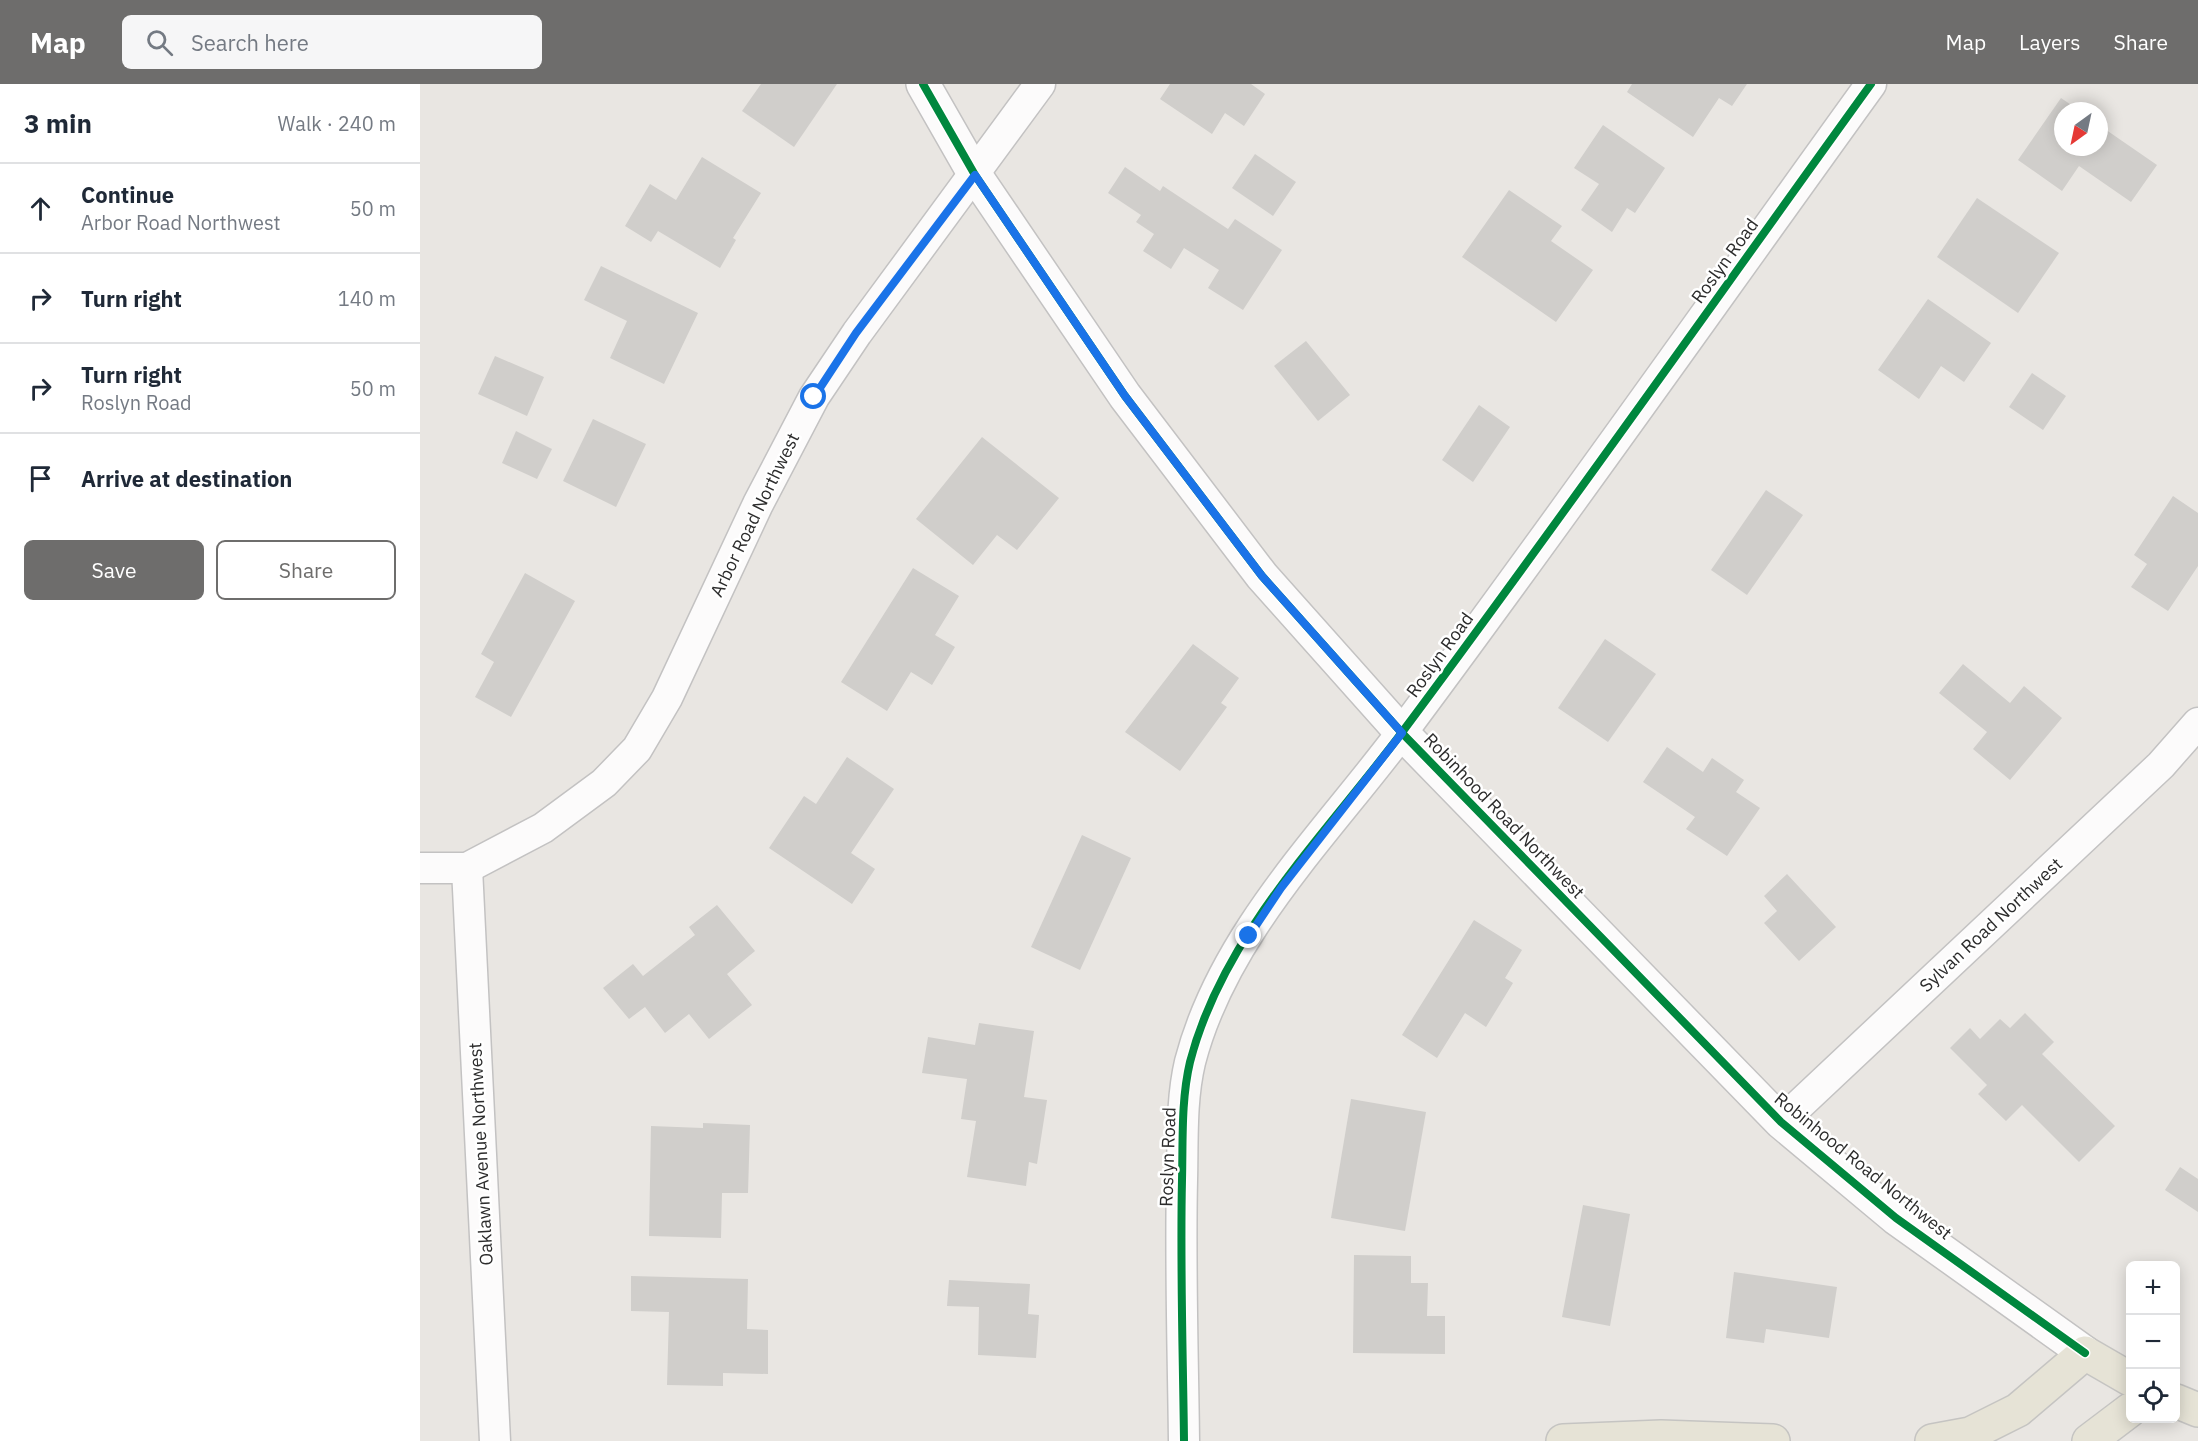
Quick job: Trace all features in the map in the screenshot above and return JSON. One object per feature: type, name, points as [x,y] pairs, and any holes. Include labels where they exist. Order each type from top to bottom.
[{"type":"main road","name":"Robinhood Road Northwest","points":[[2085,1353],[2126,1377]]},
{"type":"main road","points":[[1932,1441],[1970,1434],[2018,1410],[2085,1353]]},
{"type":"main road","points":[[2180,1403],[2198,1410]]},
{"type":"main road","points":[[2089,1441],[2126,1413]]},
{"type":"main road","points":[[1563,1441],[1661,1437],[1773,1441]]},
{"type":"street","name":"Robinhood Road Northwest","points":[[923,84],[975,175],[1125,396],[1262,576],[1402,733],[1781,1122],[1896,1218],[2085,1353]]},
{"type":"street","name":"Arbor Road Northwest","points":[[420,868],[467,868],[543,828],[604,783],[637,749],[668,698],[758,504],[814,397],[856,333],[975,175],[1040,84]]},
{"type":"street","name":"Roslyn Road","points":[[1184,1441],[1181,1229],[1184,1107],[1190,1062],[1211,1005],[1239,951],[1281,888],[1402,733],[1871,84]]},
{"type":"street","name":"Sylvan Road Northwest","points":[[1781,1122],[2161,765],[2198,723]]},
{"type":"street","name":"Oaklawn Avenue Northwest","points":[[467,868],[495,1441]]},
{"type":"building","points":[[761,84],[837,84],[794,147],[742,111]]},
{"type":"building","points":[[1170,84],[1251,84],[1265,94],[1244,126],[1225,113],[1212,134],[1160,99]]},
{"type":"building","points":[[1632,84],[1747,84],[1732,106],[1719,98],[1693,137],[1627,92]]},
{"type":"building","points":[[2054,108],[2054,156],[2108,156],[2108,131],[2157,165],[2131,202],[2079,166],[2062,191],[2018,160]]},
{"type":"building","points":[[1603,125],[1665,168],[1635,213],[1627,208],[1612,232],[1581,210],[1599,184],[1574,168]]},
{"type":"building","points":[[1255,154],[1296,182],[1273,216],[1232,188]]},
{"type":"building","points":[[702,157],[761,193],[733,238],[736,240],[720,268],[658,231],[651,242],[625,226],[650,184],[676,200]]},
{"type":"building","points":[[1125,167],[1160,191],[1163,186],[1228,229],[1235,219],[1282,250],[1243,310],[1208,288],[1219,270],[1184,248],[1171,269],[1143,251],[1154,234],[1136,222],[1141,215],[1108,193]]},
{"type":"building","points":[[1509,190],[1562,226],[1551,241],[1593,270],[1556,322],[1462,257]]},
{"type":"building","points":[[1977,198],[2059,253],[2018,313],[1937,257]]},
{"type":"building","points":[[601,266],[698,313],[664,384],[610,358],[627,321],[584,300]]},
{"type":"building","points":[[1928,299],[1991,343],[1964,382],[1941,366],[1919,399],[1878,370]]},
{"type":"building","points":[[1306,341],[1350,395],[1318,421],[1274,366]]},
{"type":"building","points":[[495,356],[544,377],[527,416],[478,394]]},
{"type":"building","points":[[2032,373],[2066,396],[2043,430],[2009,407]]},
{"type":"building","points":[[1479,405],[1510,427],[1473,482],[1442,460]]},
{"type":"building","points":[[593,419],[646,444],[616,507],[563,481]]},
{"type":"building","points":[[516,431],[552,449],[537,479],[502,463]]},
{"type":"building","points":[[982,437],[1059,498],[1017,550],[997,535],[973,565],[916,519]]},
{"type":"building","points":[[1766,490],[1803,515],[1747,595],[1711,570]]},
{"type":"building","points":[[2173,496],[2198,513],[2198,566],[2168,611],[2131,587],[2147,564],[2134,555]]},
{"type":"building","points":[[913,568],[959,596],[935,635],[955,647],[932,685],[911,672],[887,711],[841,682]]},
{"type":"building","points":[[525,573],[575,601],[511,717],[475,697],[494,662],[481,654]]},
{"type":"building","points":[[1605,639],[1656,674],[1608,742],[1558,708]]},
{"type":"building","points":[[1193,644],[1239,678],[1221,703],[1227,707],[1180,771],[1125,732]]},
{"type":"building","points":[[1963,664],[2010,703],[2024,686],[2062,718],[2010,780],[1973,749],[1987,732],[1939,693]]},
{"type":"building","points":[[1667,747],[1703,772],[1712,758],[1744,780],[1736,792],[1760,808],[1727,856],[1686,829],[1695,817],[1643,782]]},
{"type":"building","points":[[847,757],[894,789],[851,853],[875,869],[852,904],[769,848],[804,796],[816,804]]},
{"type":"building","points":[[1082,835],[1131,858],[1080,970],[1031,947]]},
{"type":"building","points":[[1787,874],[1836,927],[1799,961],[1764,923],[1777,911],[1764,896]]},
{"type":"building","points":[[717,905],[755,951],[727,974],[752,1005],[709,1039],[689,1014],[665,1033],[645,1007],[629,1019],[603,988],[633,964],[643,976],[695,935],[689,927]]},
{"type":"building","points":[[1474,920],[1522,950],[1505,978],[1513,983],[1486,1027],[1465,1013],[1437,1058],[1402,1035]]},
{"type":"building","points":[[2025,1013],[2054,1042],[2042,1054],[2115,1126],[2079,1162],[2022,1105],[2006,1121],[1978,1094],[1987,1085],[1950,1048],[1970,1028],[1980,1039],[2000,1019],[2010,1028]]},
{"type":"building","points":[[979,1023],[1034,1031],[1024,1097],[1047,1100],[1037,1164],[1029,1162],[1026,1186],[967,1177],[976,1121],[961,1119],[967,1079],[922,1073],[928,1037],[975,1045]]},
{"type":"building","points":[[1351,1099],[1426,1112],[1405,1231],[1331,1218]]},
{"type":"building","points":[[703,1123],[750,1125],[748,1193],[722,1193],[721,1238],[649,1236],[651,1126],[703,1128]]},
{"type":"building","points":[[2180,1167],[2198,1179],[2198,1212],[2165,1190]]},
{"type":"building","points":[[1583,1205],[1630,1214],[1610,1326],[1562,1317]]},
{"type":"building","points":[[1354,1255],[1411,1256],[1411,1283],[1428,1283],[1427,1316],[1445,1316],[1445,1354],[1353,1353]]},
{"type":"building","points":[[1734,1272],[1837,1287],[1829,1338],[1766,1329],[1764,1343],[1726,1338]]},
{"type":"building","points":[[631,1276],[748,1279],[747,1329],[768,1330],[768,1374],[723,1373],[723,1386],[667,1385],[669,1312],[631,1311]]},
{"type":"building","points":[[949,1280],[1030,1284],[1028,1314],[1039,1315],[1036,1358],[978,1355],[979,1307],[947,1306]]},
{"type":"cycle path","points":[[923,84],[975,175],[1125,396],[1262,576],[1402,733],[1781,1122],[1896,1218],[2085,1353]]},
{"type":"cycle path","points":[[1184,1441],[1181,1245],[1185,1091],[1190,1062],[1205,1015],[1226,971],[1280,887],[1373,770],[1462,651],[1871,84]]},
{"type":"route","points":[[814,397],[856,333],[975,175],[1125,396],[1262,576],[1402,733],[1281,888],[1249,936]]}]
